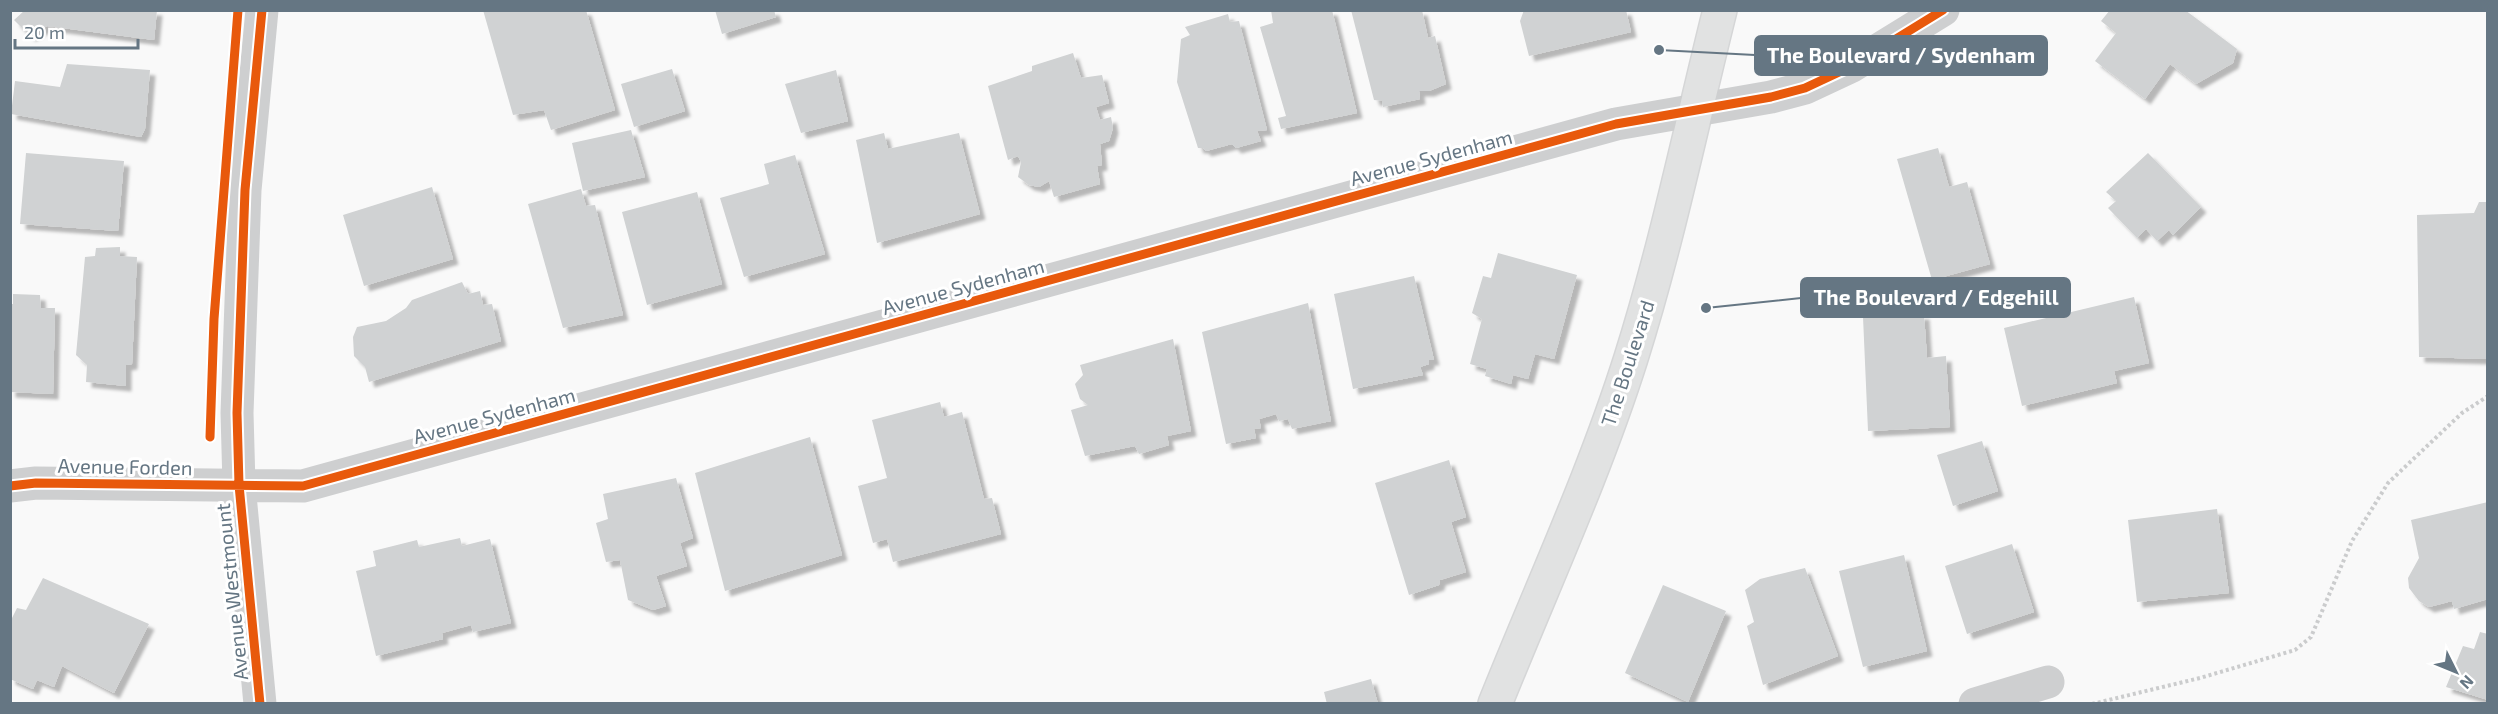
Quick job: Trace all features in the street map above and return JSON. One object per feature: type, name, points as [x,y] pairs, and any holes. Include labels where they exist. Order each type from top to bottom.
[{"type":"main road","name":"The Boulevard","points":[[1495,704],[1598,449],[1631,357],[1662,249],[1719,10]]},
{"type":"street","name":"Avenue Westmount","points":[[260,704],[238,485],[237,413],[245,190],[262,10]]},
{"type":"street","name":"Avenue Sydenham","points":[[238,485],[303,486],[320,482],[1616,124],[1696,111],[1805,88],[1852,66],[1943,10]]},
{"type":"street","name":"Avenue Forden","points":[[10,486],[36,483],[238,485]]},
{"type":"street","points":[[1975,704],[2048,682]]},
{"type":"path","points":[[2092,704],[2200,678],[2295,650],[2304,645],[2311,637],[2352,541],[2388,483],[2462,413],[2487,396]]},
{"type":"building","points":[[25,10],[157,10],[154,40],[47,26],[30,36],[14,20]]},
{"type":"building","points":[[483,10],[586,10],[615,110],[551,130],[544,110],[513,115]]},
{"type":"building","points":[[715,10],[774,10],[776,17],[722,34]]},
{"type":"building","points":[[1271,10],[1332,10],[1357,113],[1281,129],[1278,118],[1286,116],[1260,27],[1273,23]]},
{"type":"building","points":[[1351,10],[1422,10],[1428,38],[1435,36],[1446,84],[1429,91],[1419,91],[1420,99],[1383,107],[1382,101],[1374,100]]},
{"type":"building","points":[[1524,10],[1626,10],[1631,32],[1529,56],[1520,21]]},
{"type":"building","points":[[2110,10],[2185,10],[2237,49],[2233,63],[2196,84],[2170,64],[2145,99],[2095,61],[2116,33],[2101,21]]},
{"type":"building","points":[[1228,14],[1230,22],[1239,21],[1267,130],[1257,131],[1261,141],[1236,148],[1232,144],[1206,151],[1198,148],[1177,82],[1181,39],[1190,35],[1185,27]]},
{"type":"building","points":[[1073,53],[1081,78],[1102,75],[1109,103],[1096,107],[1100,120],[1111,117],[1113,128],[1109,141],[1100,144],[1102,165],[1097,166],[1100,184],[1054,197],[1049,181],[1039,187],[1029,185],[1018,177],[1021,162],[1018,156],[1008,160],[988,86],[1032,71],[1032,66]]},
{"type":"building","points":[[67,64],[150,70],[145,129],[141,137],[11,114],[15,81],[60,87]]},
{"type":"building","points":[[672,69],[685,111],[634,127],[621,84]]},
{"type":"building","points":[[836,70],[848,121],[801,133],[785,84]]},
{"type":"building","points":[[631,130],[645,177],[583,191],[572,143]]},
{"type":"building","points":[[884,133],[888,149],[959,133],[980,214],[877,243],[856,140]]},
{"type":"building","points":[[1938,148],[1949,187],[1967,182],[1990,264],[1932,280],[1897,159]]},
{"type":"building","points":[[26,153],[124,161],[118,231],[20,224]]},
{"type":"building","points":[[2148,153],[2201,207],[2173,235],[2169,230],[2157,241],[2146,229],[2137,238],[2108,208],[2116,201],[2106,192]]},
{"type":"building","points":[[795,155],[825,254],[744,277],[720,198],[769,184],[764,164]]},
{"type":"building","points":[[432,187],[453,259],[364,286],[343,215]]},
{"type":"building","points":[[581,189],[586,206],[595,205],[623,315],[563,328],[528,204]]},
{"type":"building","points":[[697,192],[722,284],[647,305],[622,212]]},
{"type":"building","points":[[2479,202],[2488,202],[2488,359],[2419,357],[2417,215],[2474,213]]},
{"type":"building","points":[[120,247],[120,256],[137,257],[132,364],[126,365],[126,386],[86,382],[87,365],[76,355],[85,257],[95,256],[96,248]]},
{"type":"building","points":[[1498,253],[1577,275],[1554,359],[1535,354],[1528,379],[1513,375],[1511,384],[1485,376],[1487,369],[1470,364],[1482,319],[1472,313],[1483,276],[1491,278]]},
{"type":"building","points":[[1414,276],[1434,360],[1429,360],[1429,364],[1420,367],[1423,375],[1353,389],[1334,294]]},
{"type":"building","points":[[462,282],[468,294],[480,291],[483,305],[492,304],[501,341],[369,382],[365,367],[354,356],[353,337],[357,327],[386,321],[406,308],[412,300]]},
{"type":"building","points":[[13,294],[40,295],[41,308],[55,308],[53,394],[10,392],[10,304],[13,304]]},
{"type":"building","points":[[2134,297],[2149,363],[2114,371],[2117,383],[2022,406],[2004,328]]},
{"type":"building","points":[[1308,303],[1331,421],[1292,429],[1288,419],[1279,421],[1276,414],[1259,419],[1261,428],[1254,429],[1256,438],[1226,444],[1202,332]]},
{"type":"building","points":[[1924,314],[1927,358],[1946,356],[1950,427],[1868,431],[1863,317]]},
{"type":"building","points":[[1173,339],[1191,431],[1167,436],[1169,445],[1139,454],[1135,446],[1085,456],[1071,410],[1088,405],[1080,399],[1075,384],[1083,375],[1080,365]]},
{"type":"building","points":[[940,402],[944,417],[962,412],[984,499],[992,498],[1001,534],[893,562],[887,539],[873,543],[858,486],[887,478],[872,420]]},
{"type":"building","points":[[810,437],[842,555],[725,591],[695,473]]},
{"type":"building","points":[[1982,441],[1998,491],[1953,506],[1937,455]]},
{"type":"building","points":[[1449,460],[1466,517],[1451,522],[1466,572],[1440,580],[1439,585],[1409,595],[1375,483]]},
{"type":"building","points":[[676,478],[693,538],[680,543],[687,566],[656,576],[666,606],[653,610],[628,600],[620,560],[606,562],[596,523],[608,519],[603,494]]},
{"type":"building","points":[[2488,502],[2488,599],[2454,609],[2452,601],[2429,607],[2419,601],[2409,588],[2408,578],[2419,558],[2411,520]]},
{"type":"building","points":[[2217,509],[2229,593],[2137,602],[2128,520]]},
{"type":"building","points":[[460,538],[462,546],[490,539],[511,623],[473,632],[471,625],[442,633],[443,639],[376,656],[356,571],[376,566],[373,551],[417,540],[419,547]]},
{"type":"building","points":[[2012,544],[2034,612],[1967,634],[1945,566]]},
{"type":"building","points":[[1904,555],[1927,651],[1863,667],[1839,571]]},
{"type":"building","points":[[1805,568],[1838,656],[1763,685],[1747,626],[1754,622],[1745,590],[1760,579]]},
{"type":"building","points":[[43,578],[149,624],[114,693],[62,666],[54,687],[37,680],[33,689],[10,679],[10,622],[17,608],[26,610]]},
{"type":"building","points":[[1663,585],[1726,611],[1688,702],[1625,673]]},
{"type":"building","points":[[2480,632],[2488,634],[2488,700],[2446,687],[2463,646],[2474,649]]},
{"type":"building","points":[[1371,679],[1378,704],[1327,704],[1324,692]]},
{"type":"cycle path","points":[[210,437],[214,319],[238,10]]},
{"type":"cycle path","points":[[260,704],[239,485],[237,413],[245,190],[262,10]]},
{"type":"cycle path","points":[[10,486],[36,483],[303,486],[1616,124],[1771,97],[1805,88],[1852,66],[1943,10]]},
{"type":"place","name":"The Boulevard / Sydenham","points":[[1659,50]]},
{"type":"place","name":"The Boulevard / Edgehill","points":[[1706,308]]}]
